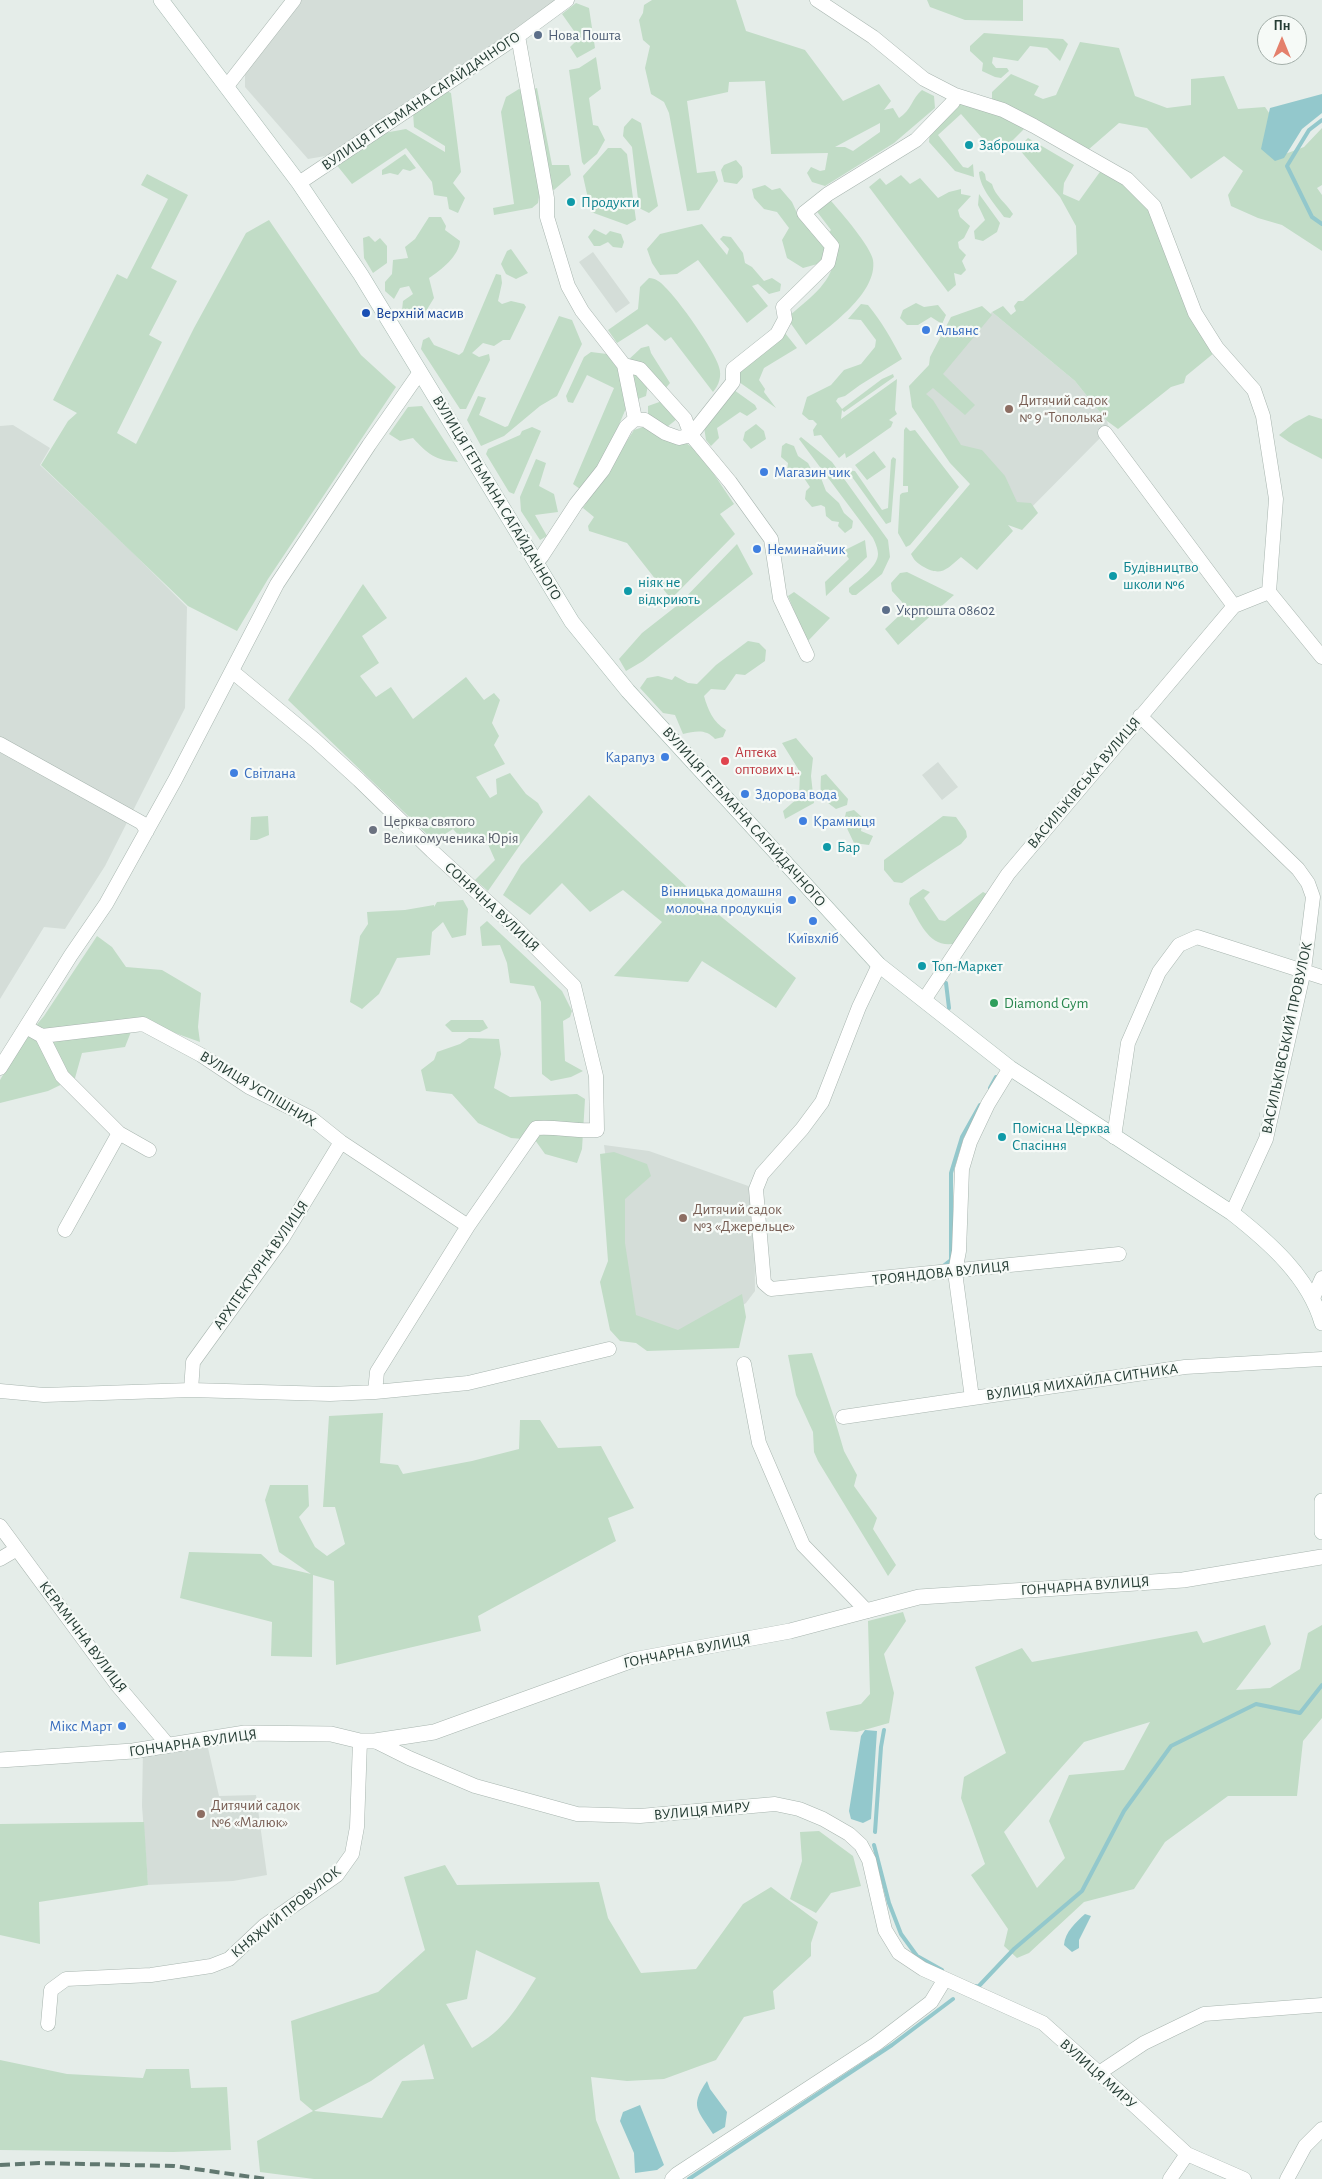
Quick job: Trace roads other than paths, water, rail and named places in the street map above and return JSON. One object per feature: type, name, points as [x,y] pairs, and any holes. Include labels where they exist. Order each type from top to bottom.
[{"type":"main road","name":"ВУЛИЦЯ ГЕТЬМАНА САГАЙДАЧНОГО","points":[[161,0],[299,183],[361,276],[572,622],[628,691],[879,965],[982,1048],[1010,1068],[1232,1213],[1258,1233],[1280,1256],[1314,1298],[1322,1323]]},
{"type":"main road","points":[[1322,1501],[1322,1532]]},
{"type":"main road","name":"ГОНЧАРНА ВУЛИЦЯ","points":[[0,1760],[133,1752],[245,1733],[331,1734],[368,1741],[434,1732],[632,1660],[790,1631],[918,1597],[1183,1580],[1322,1557]]},
{"type":"street","points":[[226,86],[294,0]]},
{"type":"street","name":"ВУЛИЦЯ ГЕТЬМАНА САГАЙДАЧНОГО","points":[[299,183],[518,36],[567,0]]},
{"type":"street","points":[[818,0],[873,38],[924,79],[955,95],[1003,110],[1064,143],[1127,179],[1154,206],[1195,313],[1217,348],[1254,390],[1264,416],[1276,499],[1269,592],[1322,657]]},
{"type":"street","points":[[518,36],[547,198],[547,218],[568,286],[582,311],[624,365],[635,419]]},
{"type":"street","points":[[536,563],[576,504],[603,470],[626,427],[635,419],[645,420],[665,433],[679,438],[691,435],[733,382],[733,369],[777,334],[785,320],[783,307],[828,263],[832,246],[804,213],[832,191],[916,140],[953,102],[955,95]]},
{"type":"street","points":[[624,365],[640,369],[657,386],[685,419],[691,435],[709,455],[771,538],[780,598],[807,656]]},
{"type":"street","points":[[0,1068],[71,955],[106,904],[233,672],[277,584],[374,437],[420,372]]},
{"type":"street","points":[[1105,433],[1234,606]]},
{"type":"street","name":"ВАСИЛЬКІВСЬКА ВУЛИЦЯ","points":[[924,1000],[1008,874],[1140,716],[1234,606],[1269,592]]},
{"type":"street","name":"СОНЯЧНА ВУЛИЦЯ","points":[[233,672],[352,773],[432,851],[515,927],[574,986],[596,1076],[597,1130],[536,1128],[468,1226]]},
{"type":"street","name":"ВАСИЛЬКІВСЬКИЙ ПРОВУЛОК","points":[[1140,716],[1298,869],[1308,882],[1313,897],[1304,970],[1266,1140],[1232,1213]]},
{"type":"street","points":[[0,744],[142,823],[147,831]]},
{"type":"street","points":[[1114,1137],[1128,1043],[1159,972],[1179,945],[1197,937],[1322,976]]},
{"type":"street","name":"ТРОЯНДОВА ВУЛИЦЯ","points":[[879,965],[859,1007],[822,1102],[802,1129],[762,1174],[756,1189],[764,1283],[771,1289],[1119,1254]]},
{"type":"street","name":"ВУЛИЦЯ УСПІШНИХ","points":[[42,1036],[143,1024],[201,1055],[249,1087],[311,1118],[341,1142],[468,1226]]},
{"type":"street","points":[[26,1027],[42,1036],[62,1076],[119,1133],[149,1150]]},
{"type":"street","points":[[972,1398],[955,1272],[959,1251],[962,1169],[970,1142],[988,1104],[1010,1068]]},
{"type":"street","points":[[65,1230],[119,1133]]},
{"type":"street","name":"АРХІТЕКТУРНА ВУЛИЦЯ","points":[[191,1390],[193,1362],[282,1239],[341,1142]]},
{"type":"street","points":[[374,1392],[377,1372],[468,1226]]},
{"type":"street","points":[[1314,1298],[1322,1278]]},
{"type":"street","points":[[0,1391],[44,1395],[191,1390],[330,1394],[374,1392],[468,1383],[608,1349]]},
{"type":"street","name":"ВУЛИЦЯ МИХАЙЛА СИТНИКА","points":[[844,1417],[1185,1367],[1322,1359]]},
{"type":"street","points":[[744,1364],[759,1443],[803,1544],[867,1611]]},
{"type":"street","name":"КЕРАМІЧНА ВУЛИЦЯ","points":[[0,1526],[118,1686],[168,1745]]},
{"type":"street","points":[[0,1560],[17,1549]]},
{"type":"street","name":"ВУЛИЦЯ МИРУ","points":[[368,1741],[475,1786],[577,1814],[640,1816],[775,1804],[799,1809],[823,1819],[849,1834],[861,1845],[869,1860],[885,1930],[900,1953],[923,1969],[1043,2023],[1187,2154],[1244,2179]]},
{"type":"street","name":"КНЯЖИЙ ПРОВУЛОК","points":[[48,2024],[51,1990],[66,1979],[151,1975],[211,1966],[229,1959],[264,1926],[337,1875],[352,1854],[368,1741]]},
{"type":"street","points":[[923,1969],[932,2002]]},
{"type":"street","points":[[672,2179],[685,2168],[876,2044],[932,2002],[945,1979]]},
{"type":"street","points":[[1100,2073],[1144,2043],[1204,2014],[1322,2005]]},
{"type":"street","points":[[1286,2179],[1305,2146],[1322,2129]]},
{"type":"street","points":[[1170,2179],[1187,2154]]},
{"type":"water","points":[[1322,94],[1322,113],[1302,129],[1284,158],[1275,161],[1261,149],[1270,108]]},
{"type":"water","points":[[865,1730],[877,1731],[871,1819],[863,1823],[851,1819],[849,1811],[861,1736]]},
{"type":"water","points":[[1085,1914],[1091,1916],[1079,1940],[1079,1948],[1072,1952],[1064,1945],[1066,1936]]},
{"type":"water","points":[[707,2081],[710,2089],[727,2112],[725,2127],[713,2134],[700,2114],[697,2103],[701,2090]]},
{"type":"water","points":[[640,2105],[664,2165],[657,2170],[635,2173],[634,2153],[620,2121],[623,2112]]},
{"type":"waterway","points":[[1322,120],[1309,130],[1287,166],[1312,217],[1322,224]]},
{"type":"waterway","points":[[946,983],[949,1008]]},
{"type":"waterway","points":[[990,1088],[996,1077]]},
{"type":"waterway","points":[[942,1267],[951,1260],[951,1173],[962,1137],[980,1105]]},
{"type":"waterway","points":[[976,1986],[978,1987],[1014,1949],[1082,1891],[1124,1811],[1171,1746],[1256,1704],[1300,1713],[1322,1685]]},
{"type":"waterway","points":[[875,1832],[884,1730]]},
{"type":"waterway","points":[[874,1845],[889,1903],[901,1934],[917,1956],[942,1970]]},
{"type":"waterway","points":[[689,2179],[892,2045],[953,1999]]},
{"type":"railway","points":[[0,2165],[39,2163],[174,2166],[266,2179]]},
{"type":"place","name":"Нова Пошта","points":[[538,35]]},
{"type":"place","name":"Заброшка","points":[[969,145]]},
{"type":"place","name":"Продукти","points":[[571,202]]},
{"type":"place","name":"Верхній масив","points":[[366,313]]},
{"type":"place","name":"Альянс","points":[[926,330]]},
{"type":"place","name":"Дитячий садок № 9 \"Тополька\"","points":[[1009,409]]},
{"type":"place","name":"Магазин чик","points":[[764,472]]},
{"type":"place","name":"Неминайчик","points":[[757,549]]},
{"type":"place","name":"Будівництво школи №6","points":[[1113,576]]},
{"type":"place","name":"ніяк не відкриють","points":[[628,591]]},
{"type":"place","name":"Укрпошта 08602","points":[[886,610]]},
{"type":"place","name":"Карапуз","points":[[665,757]]},
{"type":"place","name":"Аптека оптових ц‥","points":[[725,761]]},
{"type":"place","name":"Світлана","points":[[234,773]]},
{"type":"place","name":"Здорова вода","points":[[745,794]]},
{"type":"place","name":"Крамниця","points":[[803,821]]},
{"type":"place","name":"Церква святого Великомученика Юрія","points":[[373,830]]},
{"type":"place","name":"Бар","points":[[827,847]]},
{"type":"place","name":"Вінницька домашня молочна продукція","points":[[792,900]]},
{"type":"place","name":"Київхліб","points":[[813,921]]},
{"type":"place","name":"Топ-Маркет","points":[[922,966]]},
{"type":"place","name":"Diamond Gym","points":[[994,1003]]},
{"type":"place","name":"Помісна Церква Спасіння","points":[[1002,1137]]},
{"type":"place","name":"Дитячий садок №3 «Джерельце»","points":[[683,1218]]},
{"type":"place","name":"Мікс Март","points":[[122,1726]]},
{"type":"place","name":"Дитячий садок №6 «Малюк»","points":[[201,1814]]}]
